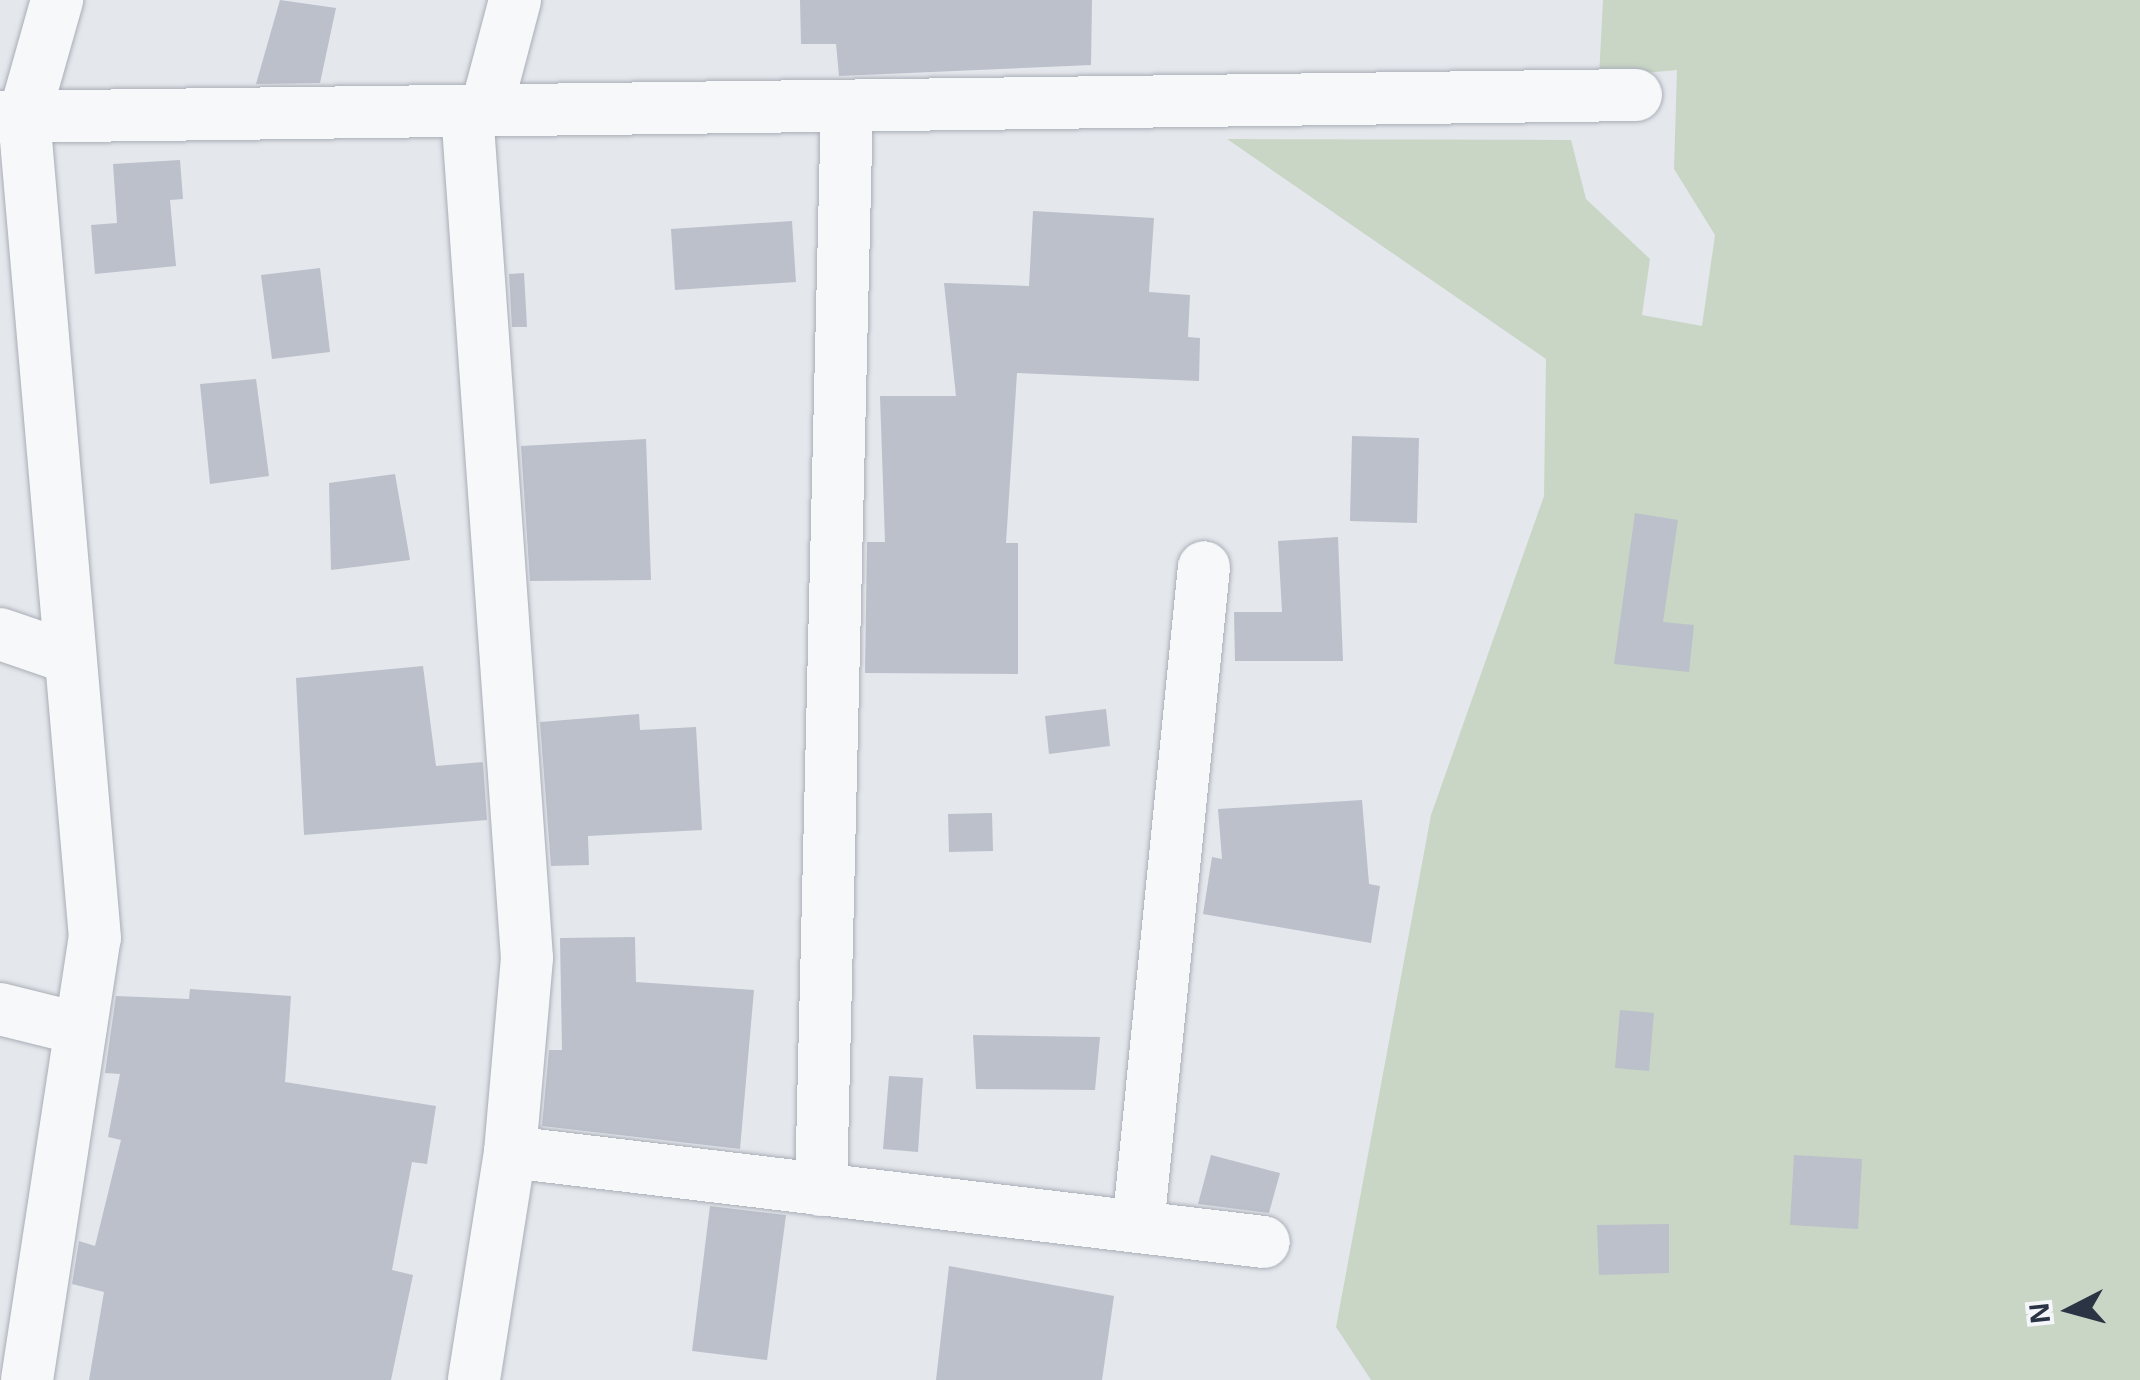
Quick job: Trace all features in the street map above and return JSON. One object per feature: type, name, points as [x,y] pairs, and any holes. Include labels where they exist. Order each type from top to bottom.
[{"type":"street","points":[[19,1371],[95,938],[12,117],[57,0]]},
{"type":"street","points":[[474,1380],[510,1152],[527,958],[477,110],[515,0]]},
{"type":"street","points":[[12,117],[1636,95]]},
{"type":"street","points":[[821,1190],[848,106]]},
{"type":"street","points":[[1138,1228],[1204,566]]},
{"type":"street","points":[[0,634],[66,657]]},
{"type":"street","points":[[0,1010],[81,1029]]},
{"type":"street","points":[[510,1152],[1264,1242]]},
{"type":"green space","points":[[1603,0],[2140,0],[2140,1380],[1371,1380],[1336,1327],[1431,815],[1544,496],[1546,359],[1227,139],[1571,140],[1586,199],[1650,259],[1642,315],[1702,326],[1715,235],[1674,169],[1677,70],[1599,77]]},
{"type":"building","points":[[280,0],[336,8],[320,83],[256,84]]},
{"type":"building","points":[[800,0],[1092,0],[1091,65],[839,76],[836,44],[801,44]]},
{"type":"building","points":[[180,160],[183,199],[170,200],[176,266],[95,274],[91,225],[117,223],[113,164]]},
{"type":"building","points":[[1033,211],[1154,218],[1149,292],[1190,295],[1188,337],[1200,338],[1199,381],[1017,373],[1006,543],[1018,543],[1018,674],[865,673],[867,542],[885,542],[880,396],[956,396],[944,283],[1029,286]]},
{"type":"building","points":[[792,221],[796,282],[675,290],[671,229]]},
{"type":"building","points":[[320,268],[330,352],[272,359],[261,275]]},
{"type":"building","points":[[524,273],[527,327],[512,327],[509,274]]},
{"type":"building","points":[[256,379],[269,476],[210,484],[200,384]]},
{"type":"building","points":[[1352,436],[1419,438],[1417,523],[1350,521]]},
{"type":"building","points":[[646,439],[651,580],[530,581],[521,446]]},
{"type":"building","points":[[395,474],[410,560],[331,570],[329,483]]},
{"type":"building","points":[[1635,513],[1678,520],[1663,622],[1694,625],[1689,672],[1614,664]]},
{"type":"building","points":[[1338,537],[1343,661],[1235,661],[1234,612],[1282,612],[1278,541]]},
{"type":"building","points":[[423,666],[436,766],[483,762],[487,820],[304,835],[296,678]]},
{"type":"building","points":[[1106,709],[1110,746],[1049,754],[1045,716]]},
{"type":"building","points":[[639,714],[640,730],[696,727],[702,830],[588,836],[589,865],[551,866],[540,722]]},
{"type":"building","points":[[1362,800],[1369,884],[1380,886],[1371,943],[1203,914],[1212,857],[1222,859],[1218,809]]},
{"type":"building","points":[[992,813],[993,851],[949,852],[948,814]]},
{"type":"building","points":[[635,937],[636,982],[754,990],[740,1149],[542,1126],[549,1050],[562,1050],[560,938]]},
{"type":"building","points":[[190,989],[291,996],[285,1082],[436,1106],[427,1164],[412,1162],[392,1270],[413,1275],[391,1380],[89,1380],[104,1292],[72,1284],[79,1241],[95,1246],[121,1140],[108,1137],[120,1074],[105,1073],[116,996],[189,999]]},
{"type":"building","points":[[1620,1010],[1654,1013],[1649,1071],[1615,1068]]},
{"type":"building","points":[[973,1035],[1100,1037],[1095,1090],[976,1089]]},
{"type":"building","points":[[889,1076],[923,1078],[918,1152],[883,1149]]},
{"type":"building","points":[[1211,1155],[1280,1173],[1269,1213],[1198,1204]]},
{"type":"building","points":[[1794,1155],[1862,1159],[1858,1229],[1790,1225]]},
{"type":"building","points":[[710,1206],[786,1215],[767,1360],[692,1351]]},
{"type":"building","points":[[1669,1224],[1669,1273],[1599,1275],[1597,1225]]},
{"type":"building","points":[[949,1266],[1114,1296],[1102,1380],[936,1380]]}]
